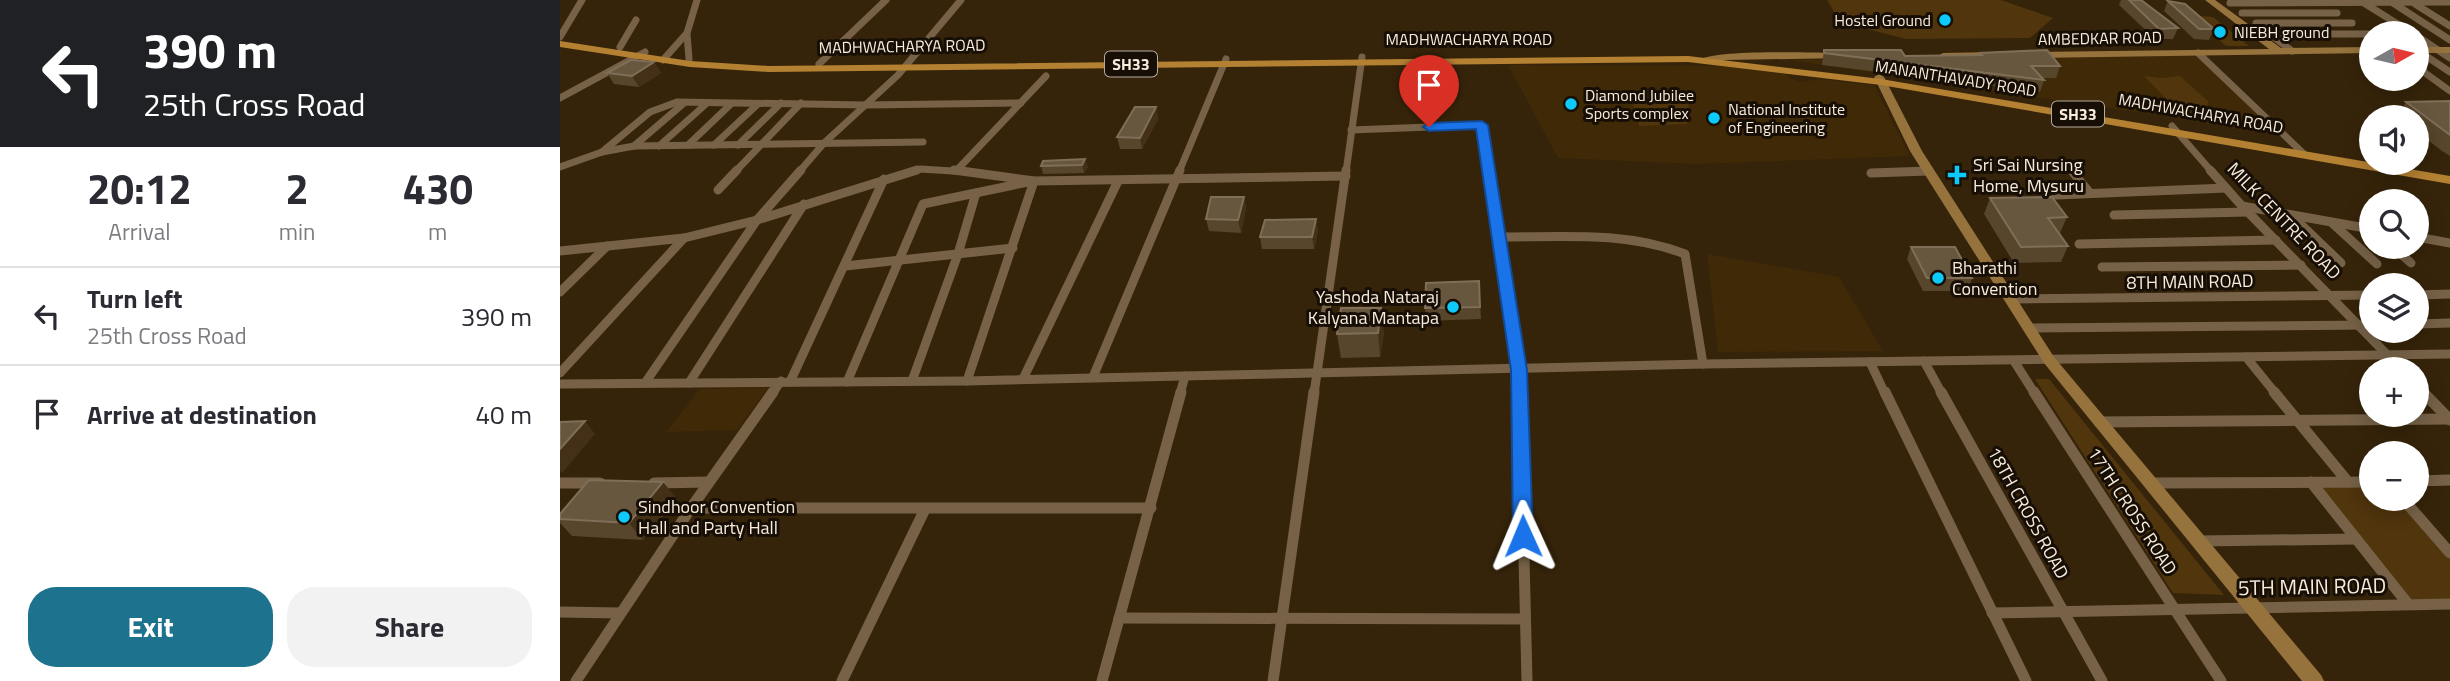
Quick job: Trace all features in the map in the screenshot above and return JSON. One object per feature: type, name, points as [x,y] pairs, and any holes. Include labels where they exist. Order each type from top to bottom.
[{"type":"main road","name":"MADHWACHARYA ROAD","points":[[560,38],[620,47],[641,54]]},
{"type":"main road","name":"MADHWACHARYA ROAD","points":[[560,44],[769,69],[1224,61],[1727,57],[1880,79]]},
{"type":"main road","name":"MADHWACHARYA ROAD","points":[[666,58],[746,64],[906,66]]},
{"type":"main road","name":"MADHWACHARYA ROAD","points":[[1361,60],[1704,60]]},
{"type":"main road","name":"MANANTHAVADY ROAD","points":[[1704,60],[1880,79],[2301,150],[2450,180]]},
{"type":"main road","name":"MADHWACHARYA ROAD","points":[[2301,150],[2359,158]]},
{"type":"main road","points":[[2429,170],[2450,174]]},
{"type":"street","points":[[560,38],[582,0]]},
{"type":"street","points":[[689,59],[687,33],[697,0]]},
{"type":"street","points":[[819,64],[886,0]]},
{"type":"street","points":[[645,383],[757,220],[824,144],[906,66],[961,0]]},
{"type":"street","points":[[2209,0],[2277,51]]},
{"type":"street","points":[[2320,1],[2359,28]]},
{"type":"street","points":[[2228,2],[2411,1],[2448,4]]},
{"type":"street","points":[[2411,1],[2450,26]]},
{"type":"street","points":[[2228,2],[2292,51]]},
{"type":"street","points":[[2364,3],[2393,21]]},
{"type":"street","points":[[2393,3],[2450,40]]},
{"type":"street","points":[[2242,13],[2337,13]]},
{"type":"street","points":[[620,47],[636,20]]},
{"type":"street","points":[[2256,23],[2352,23]]},
{"type":"street","points":[[666,58],[687,33]]},
{"type":"street","points":[[2270,34],[2359,35]]},
{"type":"street","points":[[2429,44],[2450,58]]},
{"type":"street","name":"AMBEDKAR ROAD","points":[[2024,55],[2359,50]]},
{"type":"street","points":[[2429,50],[2450,50]]},
{"type":"street","points":[[2198,53],[2301,150]]},
{"type":"street","points":[[560,98],[641,54]]},
{"type":"street","points":[[1928,56],[2010,55]]},
{"type":"street","points":[[1704,60],[1727,57],[1860,56]]},
{"type":"street","points":[[2429,58],[2450,72]]},
{"type":"street","points":[[1273,681],[1361,60]]},
{"type":"street","points":[[1093,377],[1224,61]]},
{"type":"street","points":[[957,170],[1046,76]]},
{"type":"street","points":[[2429,76],[2450,91]]},
{"type":"street","points":[[1880,79],[1928,171],[2049,360],[2314,681]]},
{"type":"street","points":[[634,146],[684,103]]},
{"type":"street","points":[[738,145],[781,103]]},
{"type":"street","points":[[718,190],[801,103]]},
{"type":"street","points":[[602,152],[650,112],[667,104],[1021,103]]},
{"type":"street","points":[[659,146],[706,104]]},
{"type":"street","points":[[688,145],[731,104]]},
{"type":"street","points":[[714,145],[758,104]]},
{"type":"street","points":[[1351,130],[1482,125],[1519,370],[1527,681]]},
{"type":"street","name":"MILK CENTRE ROAD","points":[[2174,128],[2245,209],[2359,324]]},
{"type":"street","points":[[560,167],[602,152],[634,146],[923,142]]},
{"type":"street","points":[[2068,166],[2090,193]]},
{"type":"street","points":[[560,251],[684,238],[757,220],[804,203],[920,169],[957,170],[1034,181],[1346,176]]},
{"type":"street","points":[[1871,173],[1928,171]]},
{"type":"street","points":[[576,681],[709,482],[785,381],[845,266],[884,178]]},
{"type":"street","points":[[847,382],[923,204],[1034,181]]},
{"type":"street","points":[[967,380],[1034,181]]},
{"type":"street","points":[[1024,379],[1118,181]]},
{"type":"street","points":[[2056,195],[2226,188]]},
{"type":"street","points":[[912,381],[958,254],[976,193]]},
{"type":"street","points":[[689,383],[804,203]]},
{"type":"street","points":[[2114,215],[2245,209],[2359,227]]},
{"type":"street","points":[[2291,215],[2341,263]]},
{"type":"street","points":[[2331,222],[2377,264]]},
{"type":"street","points":[[1499,237],[1616,239],[1671,247],[1685,254],[1703,364]]},
{"type":"street","points":[[560,373],[684,238]]},
{"type":"street","points":[[2429,239],[2450,243]]},
{"type":"street","points":[[2079,244],[2276,240]]},
{"type":"street","points":[[560,292],[608,246]]},
{"type":"street","points":[[845,266],[1013,248]]},
{"type":"street","points":[[2406,259],[2411,263]]},
{"type":"street","points":[[2102,267],[2301,265]]},
{"type":"street","points":[[2429,295],[2450,294]]},
{"type":"street","name":"8TH MAIN ROAD","points":[[2009,299],[2359,295]]},
{"type":"street","points":[[2429,324],[2450,323]]},
{"type":"street","points":[[2028,328],[2359,325]]},
{"type":"street","name":"MILK CENTRE ROAD","points":[[2377,343],[2388,355]]},
{"type":"street","points":[[560,384],[912,381],[1703,364],[2449,356]]},
{"type":"street","points":[[2246,357],[2348,482]]},
{"type":"street","name":"18TH CROSS ROAD","points":[[1924,361],[2102,681]]},
{"type":"street","name":"17TH CROSS ROAD","points":[[2014,361],[2221,681]]},
{"type":"street","points":[[1870,362],[2026,681]]},
{"type":"street","points":[[1102,681],[1185,376]]},
{"type":"street","points":[[2429,399],[2449,420]]},
{"type":"street","points":[[2099,422],[2449,420]]},
{"type":"street","points":[[2429,481],[2450,480]]},
{"type":"street","points":[[641,483],[709,482]]},
{"type":"street","points":[[2311,482],[2409,604]]},
{"type":"street","points":[[2150,483],[2359,482]]},
{"type":"street","points":[[560,483],[614,483]]},
{"type":"street","points":[[691,508],[1151,508]]},
{"type":"street","points":[[842,681],[925,509]]},
{"type":"street","points":[[2416,511],[2443,537],[2450,553]]},
{"type":"street","points":[[2198,541],[2356,539]]},
{"type":"street","name":"5TH MAIN ROAD","points":[[1992,613],[2450,604]]},
{"type":"street","points":[[560,612],[620,613]]},
{"type":"street","points":[[1119,618],[1525,619]]},
{"type":"shaded area","name":"Hostel Ground","points":[[1827,0],[2001,0],[2053,18],[2030,38],[1906,39],[1840,22]]},
{"type":"shaded area","name":"NIEBH ground","points":[[2190,15],[2213,17],[2249,46],[2226,46]]},
{"type":"shaded area","name":"National Institute of Engineering","points":[[2199,56],[2277,127],[2258,133],[1789,60]]},
{"type":"shaded area","name":"National Institute of Engineering","points":[[1508,65],[1720,66],[1787,74],[1791,79],[1802,82],[1819,79],[1874,85],[1910,156],[1697,164],[1558,158]]},
{"type":"shaded area","points":[[2144,76],[2180,76],[2209,102],[2205,108],[2168,101]]},
{"type":"shaded area","points":[[1631,96],[1684,96],[1689,107],[1687,124],[1639,126]]},
{"type":"shaded area","points":[[1707,254],[1839,277],[1883,351],[1718,352]]},
{"type":"shaded area","points":[[2035,379],[2049,379],[2224,595],[2173,593]]},
{"type":"shaded area","points":[[768,388],[737,430],[666,432],[700,389]]},
{"type":"shaded area","points":[[2319,485],[2359,485],[2359,511],[2408,511],[2450,559],[2450,599],[2410,599]]},
{"type":"building","points":[[2129,0],[2141,0],[2178,28],[2159,29]]},
{"type":"building","points":[[2168,1],[2185,4],[2214,29],[2199,29]]},
{"type":"building","points":[[1824,50],[1901,50],[1905,56],[1982,55],[1980,53],[2047,50],[2060,66],[2031,66],[2044,80],[1824,53]]},
{"type":"building","points":[[631,60],[654,62],[632,76],[607,73]]},
{"type":"building","points":[[2450,101],[2450,135],[2429,119],[2429,105],[2410,105],[2406,102]]},
{"type":"building","points":[[1135,107],[1156,107],[1140,138],[1117,137]]},
{"type":"building","points":[[1085,159],[1082,165],[1041,166],[1043,161]]},
{"type":"building","points":[[1211,197],[1244,197],[1238,220],[1206,219]]},
{"type":"building","points":[[2052,197],[2067,217],[2048,218],[2068,246],[2021,247],[1990,198]]},
{"type":"building","points":[[1316,219],[1312,237],[1260,237],[1265,220]]},
{"type":"building","points":[[1911,247],[1955,247],[1972,278],[1927,278]]},
{"type":"building","points":[[1479,281],[1480,307],[1425,308],[1426,283]]},
{"type":"building","points":[[1341,308],[1381,308],[1378,333],[1337,334]]},
{"type":"building","points":[[585,421],[560,449],[560,422]]},
{"type":"building","points":[[589,480],[663,482],[629,523],[560,519],[560,514]]},
{"type":"place","name":"Hostel Ground","points":[[1945,20]]},
{"type":"place","name":"NIEBH ground","points":[[2220,32]]},
{"type":"place","name":"Diamond Jubilee Sports complex","points":[[1571,104]]},
{"type":"place","name":"National Institute of Engineering","points":[[1714,118]]},
{"type":"place","name":"Sri Sai Nursing Home, Mysuru","points":[[1957,175]]},
{"type":"place","name":"Bharathi Convention","points":[[1938,278]]},
{"type":"place","name":"Yashoda Nataraj Kalyana Mantapa","points":[[1453,307]]},
{"type":"place","name":"Sindhoor Convention Hall and Party Hall","points":[[624,517]]},
{"type":"route","points":[[1429,127],[1482,125],[1519,370],[1523,536]]}]
